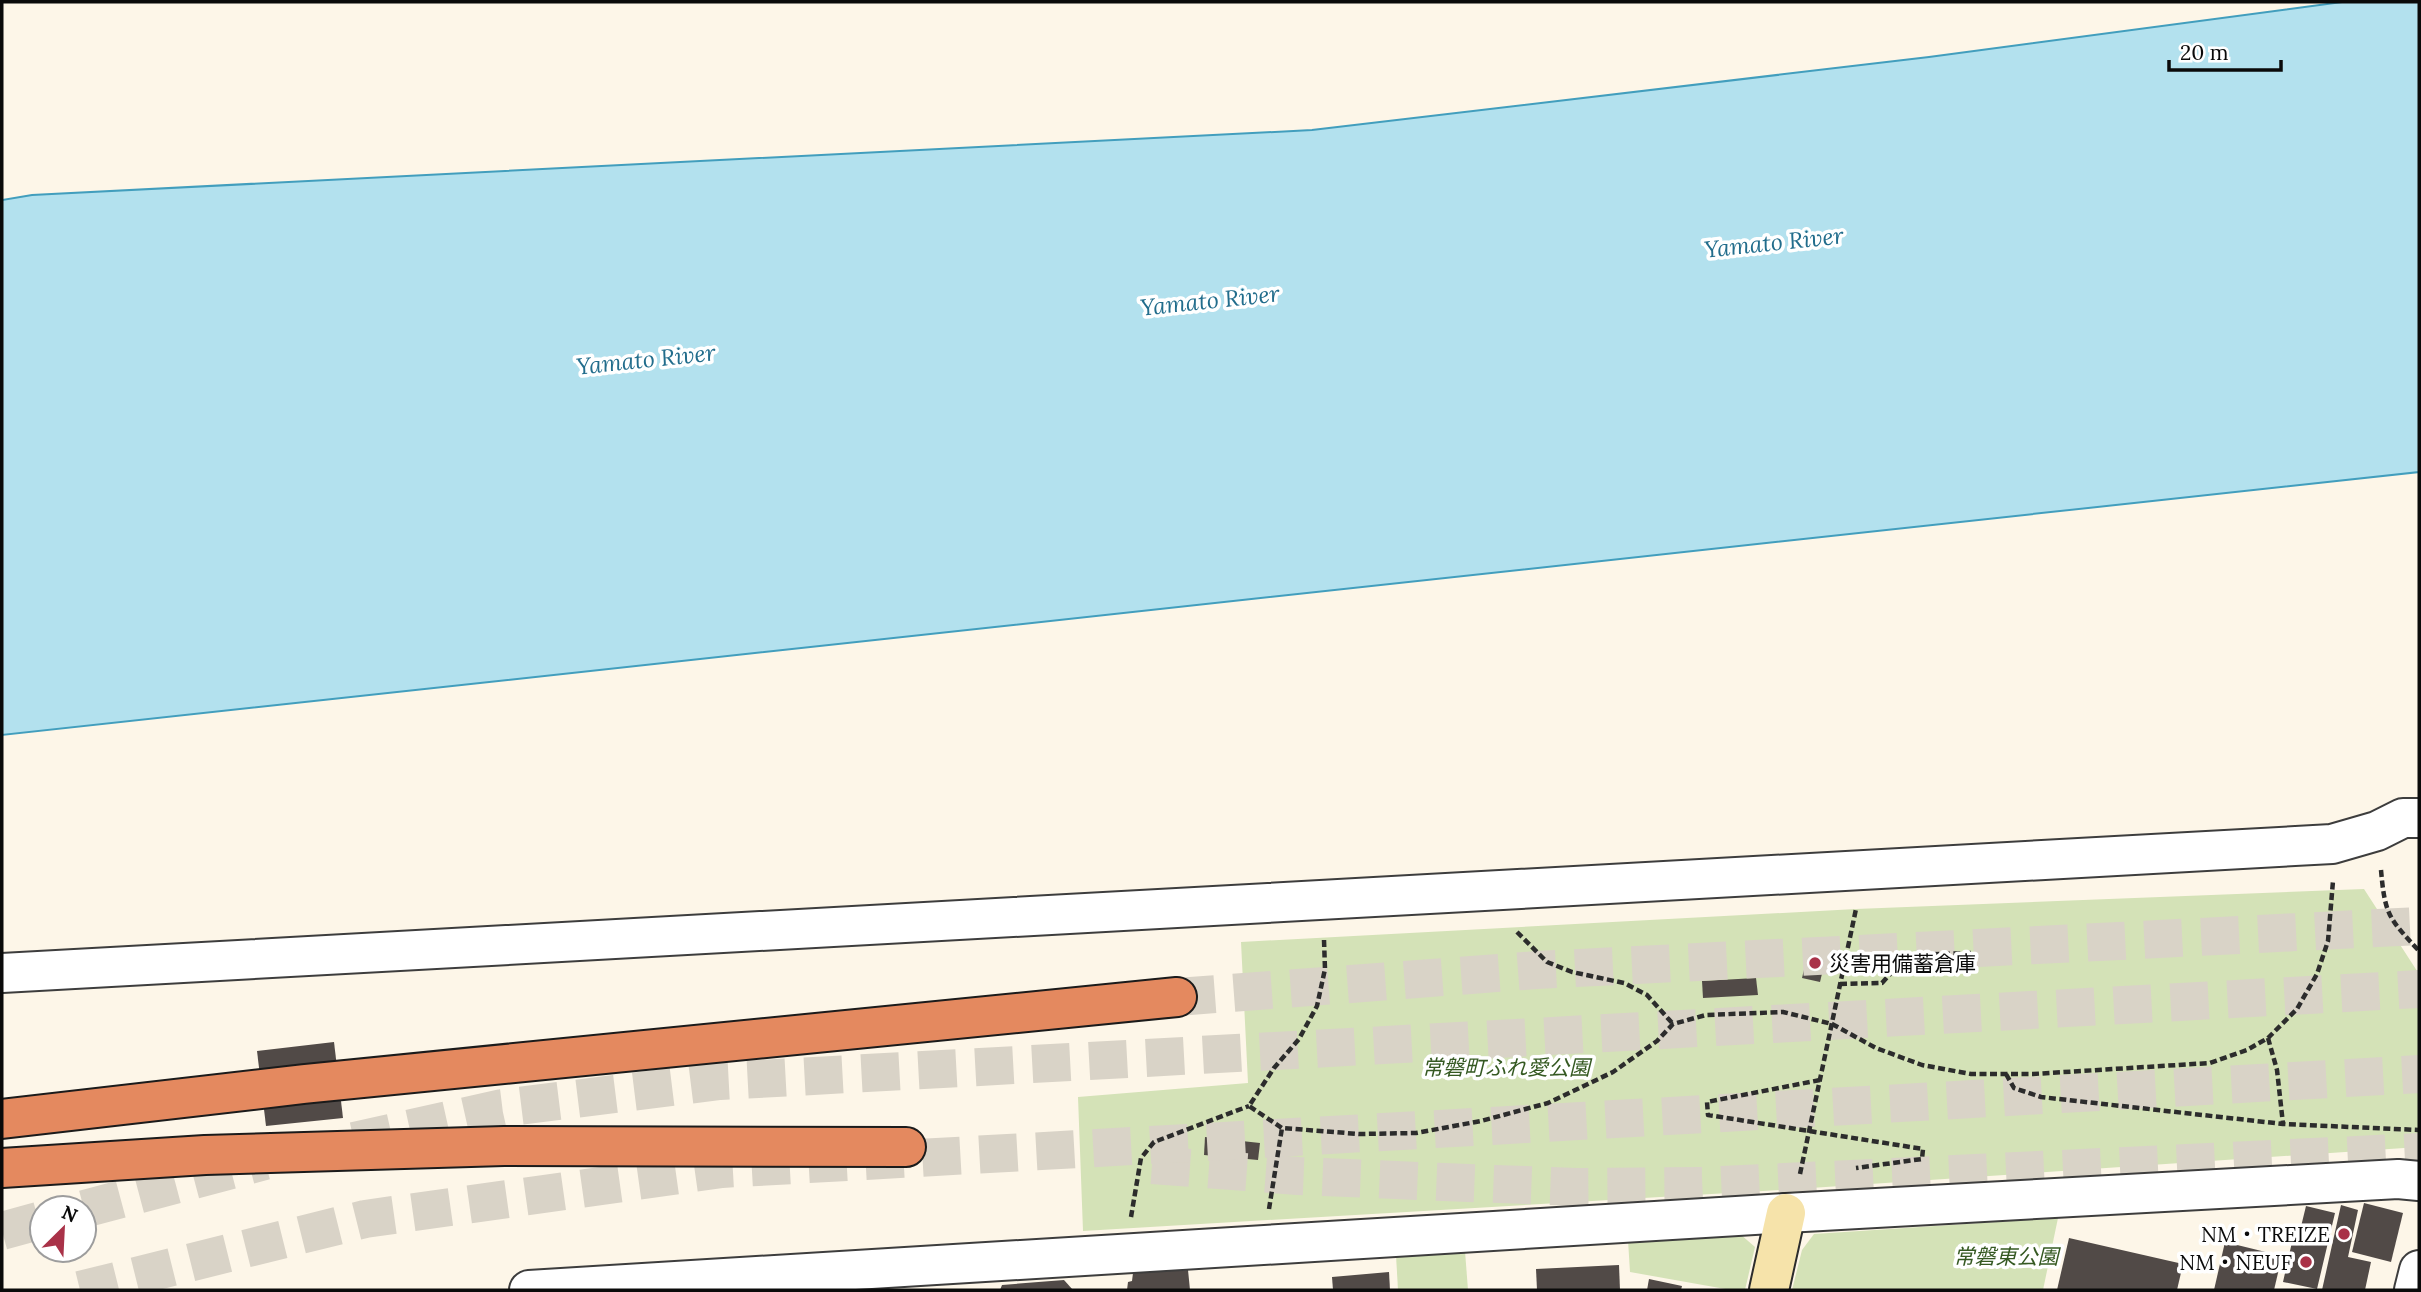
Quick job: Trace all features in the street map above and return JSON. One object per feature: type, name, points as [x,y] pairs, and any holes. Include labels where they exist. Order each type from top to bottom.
[{"type":"highway","points":[[2,1118],[303,1084],[1177,997]]},
{"type":"highway","points":[[2,1168],[205,1155],[504,1146],[906,1147]]},
{"type":"street","points":[[2,973],[1322,904],[1863,874],[2332,844],[2377,831],[2403,818],[2419,818]]},
{"type":"street","points":[[529,1290],[1100,1273],[1786,1213],[2398,1179],[2419,1181]]},
{"type":"street","points":[[1769,1290],[1786,1213]]},
{"type":"street","points":[[2414,1290],[2419,1270]]},
{"type":"path","points":[[2377,831],[2384,902],[2392,921],[2419,951]]},
{"type":"path","points":[[1249,1106],[1282,1128],[1359,1134],[1416,1133],[1481,1121],[1548,1103],[1613,1072],[1657,1041],[1674,1024],[1706,1015],[1783,1012],[1832,1024],[1876,1048],[1922,1065],[1971,1074],[2210,1063],[2247,1050],[2269,1038],[2297,1009],[2317,974],[2328,941],[2333,898],[2332,844]]},
{"type":"path","points":[[1813,1173],[1800,1175],[1863,874]]},
{"type":"path","points":[[1513,893],[1517,932],[1547,961],[1572,972],[1623,983],[1647,995],[1674,1024]]},
{"type":"path","points":[[1145,1215],[1131,1216],[1141,1158],[1154,1142],[1249,1106],[1273,1068],[1299,1039],[1318,1006],[1325,969],[1322,904]]},
{"type":"path","points":[[1840,985],[1882,983],[1907,955],[1973,953]]},
{"type":"path","points":[[2269,1038],[2277,1070],[2283,1125]]},
{"type":"path","points":[[2006,1074],[2014,1088],[2041,1097],[2283,1125],[2419,1130]]},
{"type":"path","points":[[1820,1080],[1707,1102],[1708,1115],[1923,1149],[1922,1159],[1854,1168]]},
{"type":"path","points":[[1269,1212],[1282,1128]]},
{"type":"green space","name":"常磐町ふれ愛公園","points":[[2364,889],[2419,974],[2419,1147],[1796,1189],[1083,1231],[1078,1097],[1248,1083],[1241,942],[1856,909]]},
{"type":"green space","name":"常磐東公園","points":[[2058,1218],[2043,1290],[1792,1290],[1802,1250],[1814,1234]]},
{"type":"green space","points":[[1740,1234],[1755,1247],[1745,1290],[1731,1290],[1630,1272],[1628,1240]]},
{"type":"green space","points":[[1465,1251],[1468,1290],[1398,1290],[1396,1255]]},
{"type":"water","name":"Yamato River","points":[[2342,2],[2419,2],[2419,472],[2,735],[2,200],[32,195],[1312,130],[1929,57]]},
{"type":"building","name":"災害用備蓄倉庫","points":[[1808,953],[1826,957],[1820,982],[1802,978]]},
{"type":"building","points":[[1756,978],[1758,995],[1703,998],[1702,981]]},
{"type":"building","points":[[334,1042],[343,1118],[266,1126],[257,1051]]},
{"type":"building","points":[[1205,1137],[1260,1143],[1258,1160],[1204,1155]]},
{"type":"building","points":[[2364,1203],[2403,1213],[2391,1262],[2352,1252]]},
{"type":"building","name":"NM・TREIZE","points":[[2341,1205],[2358,1210],[2348,1257],[2371,1262],[2365,1290],[2322,1290]]},
{"type":"building","name":"NM・NEUF","points":[[2306,1206],[2335,1213],[2317,1289],[2283,1282],[2292,1242],[2297,1243]]},
{"type":"building","points":[[2069,1238],[2183,1264],[2177,1290],[2057,1290]]},
{"type":"building","points":[[2225,1242],[2282,1256],[2274,1290],[2214,1290]]},
{"type":"building","points":[[1619,1265],[1620,1290],[1537,1290],[1536,1269]]},
{"type":"building","points":[[1188,1270],[1190,1290],[1127,1290],[1133,1273]]},
{"type":"building","points":[[1389,1272],[1390,1290],[1333,1290],[1332,1277]]},
{"type":"building","points":[[1649,1279],[1682,1286],[1681,1290],[1647,1290]]},
{"type":"building","points":[[1064,1280],[1073,1290],[1000,1290],[1002,1285]]},
{"type":"tunnel","points":[[1177,997],[1537,970],[2419,926]]},
{"type":"tunnel","points":[[354,1141],[502,1108],[720,1081],[2419,989]]},
{"type":"tunnel","points":[[80,1290],[365,1219],[722,1169],[2419,1074]]},
{"type":"tunnel","points":[[1152,1165],[1298,1176],[1444,1182],[1576,1187],[1702,1186],[2419,1152]]},
{"type":"tunnel","points":[[98,1205],[265,1161]]},
{"type":"tunnel","points":[[2,1231],[28,1224]]},
{"type":"place","name":"災害用備蓄倉庫","points":[[1815,963]]},
{"type":"place","name":"NM・TREIZE","points":[[2344,1234]]},
{"type":"place","name":"NM・NEUF","points":[[2306,1262]]}]
